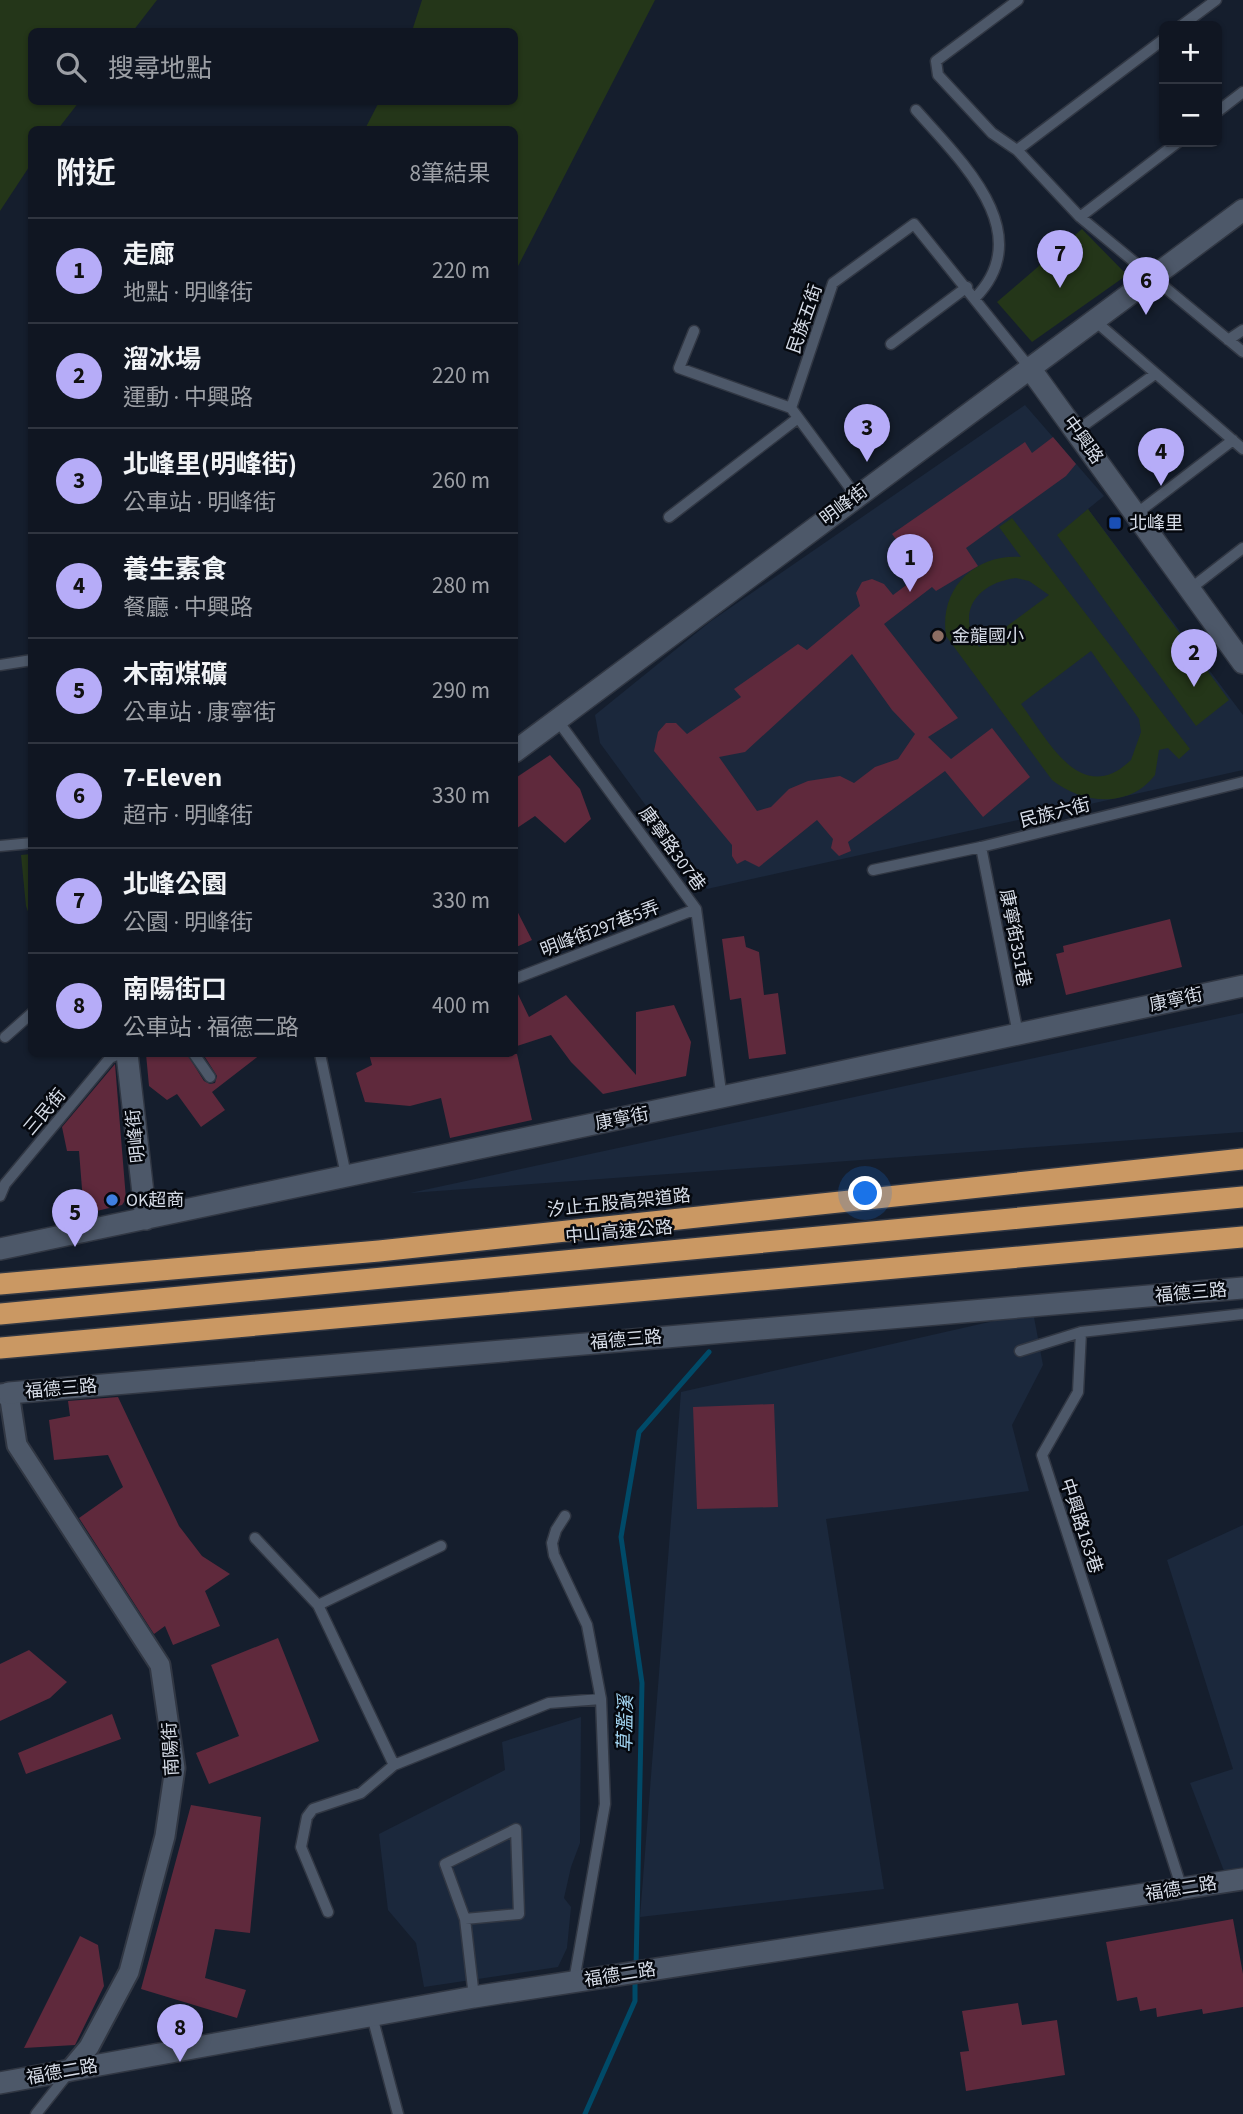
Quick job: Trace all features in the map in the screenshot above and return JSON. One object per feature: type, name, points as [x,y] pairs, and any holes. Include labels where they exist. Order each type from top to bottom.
[{"type":"highway","name":"汐止五股高架道路","points":[[0,1284],[379,1251],[1243,1159]]},
{"type":"highway","name":"中山高速公路","points":[[0,1314],[1243,1197]]},
{"type":"highway","points":[[0,1348],[1243,1237]]},
{"type":"street","name":"明峰街","points":[[518,749],[1150,277],[1243,211]]},
{"type":"street","name":"中興路","points":[[1029,367],[1243,663]]},
{"type":"street","name":"康寧街","points":[[0,1249],[722,1099],[1243,986]]},
{"type":"street","name":"明峰街","points":[[127,1057],[146,1219]]},
{"type":"street","name":"福德三路","points":[[4,1394],[1243,1288]]},
{"type":"street","name":"南陽街","points":[[4,1394],[17,1445],[160,1665],[175,1768],[166,1836],[129,1972],[89,2047],[69,2071]]},
{"type":"street","name":"福德二路","points":[[0,2083],[474,1997],[1243,1879]]},
{"type":"lane","points":[[1018,0],[936,61],[938,75],[992,133],[1017,149],[1080,217],[1243,352]]},
{"type":"lane","points":[[1188,21],[1216,0]]},
{"type":"lane","points":[[1017,149],[1159,43]]},
{"type":"lane","points":[[1222,108],[1243,92]]},
{"type":"lane","points":[[916,110],[969,169],[986,197],[998,233],[1000,259],[992,280],[975,298]]},
{"type":"lane","points":[[1080,217],[1171,147]]},
{"type":"lane","name":"中興路","points":[[915,224],[1029,367]]},
{"type":"lane","name":"民族五街","points":[[791,408],[834,283],[915,224]]},
{"type":"lane","points":[[891,344],[967,288]]},
{"type":"lane","points":[[1093,320],[1243,449]]},
{"type":"lane","points":[[1228,340],[1243,330]]},
{"type":"lane","points":[[694,331],[679,368],[791,408],[856,496]]},
{"type":"lane","points":[[1076,431],[1155,374]]},
{"type":"lane","points":[[669,517],[798,418]]},
{"type":"lane","points":[[1136,514],[1233,440]]},
{"type":"lane","points":[[1190,589],[1243,548]]},
{"type":"lane","points":[[0,665],[28,661]]},
{"type":"lane","name":"康寧路307巷","points":[[558,721],[696,909],[722,1099]]},
{"type":"lane","name":"民族六街","points":[[873,870],[981,847],[1243,782]]},
{"type":"lane","points":[[0,846],[28,843]]},
{"type":"lane","name":"康寧街351巷","points":[[981,847],[1018,1034]]},
{"type":"lane","name":"明峰街297巷5弄","points":[[518,977],[696,909]]},
{"type":"lane","points":[[5,1037],[28,1017]]},
{"type":"lane","name":"三民街","points":[[0,1196],[5,1184],[112,1057]]},
{"type":"lane","points":[[196,1057],[210,1077]]},
{"type":"lane","points":[[322,1057],[346,1175]]},
{"type":"lane","points":[[0,1172],[5,1184]]},
{"type":"lane","points":[[1020,1351],[1080,1332],[1243,1314]]},
{"type":"lane","name":"中興路183巷","points":[[1080,1332],[1078,1392],[1042,1455],[1182,1889]]},
{"type":"lane","points":[[565,1516],[552,1543],[554,1555],[587,1625],[601,1699],[606,1804],[574,1981]]},
{"type":"lane","points":[[255,1538],[318,1605],[394,1765]]},
{"type":"lane","points":[[318,1605],[441,1546]]},
{"type":"lane","points":[[328,1912],[301,1847],[307,1817],[313,1809],[361,1793],[394,1765],[548,1703],[601,1699]]},
{"type":"lane","points":[[465,1919],[519,1914],[516,1829],[445,1864],[465,1919],[474,1997]]},
{"type":"lane","points":[[372,2016],[398,2114]]},
{"type":"lane","name":"南陽街","points":[[36,2114],[69,2071]]},
{"type":"shaded area","name":"金龍國小","points":[[1025,405],[1104,496],[1088,509],[1243,715],[1243,770],[707,889],[600,743],[595,715],[711,621]]},
{"type":"shaded area","points":[[1243,1013],[1243,1132],[410,1193]]},
{"type":"shaded area","points":[[1033,1312],[1043,1365],[1012,1425],[1029,1491],[826,1519],[884,1889],[640,1917],[681,1392]]},
{"type":"shaded area","points":[[1243,1525],[1243,1867],[1224,1871],[1190,1783],[1233,1769],[1167,1560]]},
{"type":"shaded area","points":[[581,1717],[580,1843],[564,1898],[571,1907],[567,1948],[558,1967],[424,1987],[416,1943],[388,1910],[379,1834],[505,1770],[502,1742]]},
{"type":"green space","points":[[0,0],[157,0],[135,28],[28,28],[28,105],[77,105],[60,126],[28,126],[28,169],[0,211]]},
{"type":"green space","points":[[422,0],[655,0],[518,266],[518,126],[367,126],[377,105],[518,105],[518,28],[413,28]]},
{"type":"green space","points":[[1082,229],[1127,275],[1032,342],[997,302]]},
{"type":"green space","points":[[1088,509],[1229,700],[1196,726],[1057,535]]},
{"type":"green space","points":[[1012,518],[1190,749],[1179,759],[1168,748],[1159,750],[1155,775],[1132,794],[1119,798],[1091,798],[1064,788],[1052,780],[946,636],[948,603],[963,578],[988,561],[1021,557],[999,527]],"holes":[[[1016,578],[1029,581],[1049,595],[979,647],[969,622],[974,601],[990,586]],[[1091,651],[1139,719],[1141,732],[1131,760],[1113,773],[1097,777],[1081,773],[1067,764],[1021,704]]]},
{"type":"green space","points":[[28,854],[28,912],[26,906],[21,855]]},
{"type":"building","points":[[1053,437],[1076,464],[1066,476],[966,548],[978,566],[936,591],[932,587],[884,624],[958,718],[928,737],[951,759],[992,728],[1030,777],[983,817],[945,771],[848,842],[851,851],[839,856],[831,848],[833,839],[817,820],[759,867],[745,860],[737,864],[732,856],[732,845],[654,751],[658,732],[666,723],[676,723],[687,734],[741,697],[734,689],[798,644],[807,650],[860,606],[856,593],[862,582],[872,579],[884,584],[893,595],[921,574],[892,534],[1025,442],[1032,453]],"holes":[[[852,654],[892,710],[915,734],[898,759],[875,767],[854,783],[840,776],[808,781],[789,789],[771,807],[757,811],[719,757],[745,752]]]},
{"type":"building","points":[[550,755],[580,789],[591,819],[565,843],[535,816],[518,827],[518,776]]},
{"type":"building","points":[[518,913],[532,940],[518,946]]},
{"type":"building","points":[[1170,919],[1182,967],[1066,995],[1056,954],[1064,952],[1063,946]]},
{"type":"building","points":[[744,936],[746,947],[759,952],[764,995],[778,993],[786,1054],[749,1059],[741,998],[730,1000],[722,939]]},
{"type":"building","points":[[518,994],[529,1017],[566,995],[636,1075],[636,1012],[674,1005],[691,1042],[686,1076],[603,1094],[571,1062],[551,1035],[518,1046]]},
{"type":"building","points":[[146,1057],[189,1057],[204,1081],[210,1084],[215,1083],[217,1076],[205,1057],[257,1057],[212,1092],[225,1110],[201,1127],[177,1094],[167,1100],[149,1086]]},
{"type":"building","points":[[370,1057],[518,1057],[532,1120],[450,1138],[441,1098],[410,1106],[365,1102],[356,1073],[372,1065]]},
{"type":"building","points":[[115,1064],[126,1199],[122,1205],[84,1214],[79,1151],[67,1151],[62,1127]]},
{"type":"building","points":[[118,1397],[179,1526],[202,1556],[230,1574],[205,1591],[220,1626],[173,1645],[165,1626],[154,1634],[79,1518],[123,1487],[108,1455],[54,1460],[49,1420],[70,1416],[68,1401]]},
{"type":"building","points":[[774,1404],[778,1507],[697,1509],[693,1407]]},
{"type":"building","points":[[278,1638],[319,1741],[209,1784],[196,1753],[239,1736],[211,1665]]},
{"type":"building","points":[[29,1650],[67,1682],[50,1698],[0,1721],[0,1664]]},
{"type":"building","points":[[112,1714],[121,1739],[26,1774],[18,1753]]},
{"type":"building","points":[[191,1805],[261,1817],[250,1933],[215,1929],[205,1978],[246,1990],[237,2018],[141,1989]]},
{"type":"building","points":[[1233,1919],[1243,1974],[1243,2007],[1203,2014],[1202,2009],[1157,2017],[1156,2008],[1140,2011],[1137,1997],[1117,2001],[1106,1942]]},
{"type":"building","points":[[80,1936],[98,1945],[104,1986],[75,2045],[24,2048]]},
{"type":"building","points":[[1018,2003],[1022,2025],[1057,2020],[1065,2075],[966,2091],[960,2052],[969,2051],[962,2011]]},
{"type":"waterway","name":"草濫溪","points":[[636,1968],[642,1683],[621,1537],[639,1432],[709,1352]]},
{"type":"waterway","name":"草濫溪","points":[[585,2114],[635,2001],[635,1978]]},
{"type":"place","name":"北峰公園","points":[[1060,288]]},
{"type":"place","name":"7-Eleven","points":[[1146,315]]},
{"type":"place","name":"北峰里(明峰街)","points":[[867,462]]},
{"type":"place","name":"養生素食","points":[[1161,486]]},
{"type":"place","name":"北峰里","points":[[1115,523]]},
{"type":"place","name":"走廊","points":[[910,592]]},
{"type":"place","name":"金龍國小","points":[[938,636]]},
{"type":"place","name":"溜冰場","points":[[1194,687]]},
{"type":"place","name":"OK超商","points":[[112,1200]]},
{"type":"place","name":"木南煤礦","points":[[75,1247]]},
{"type":"place","name":"南陽街口","points":[[180,2062]]}]
